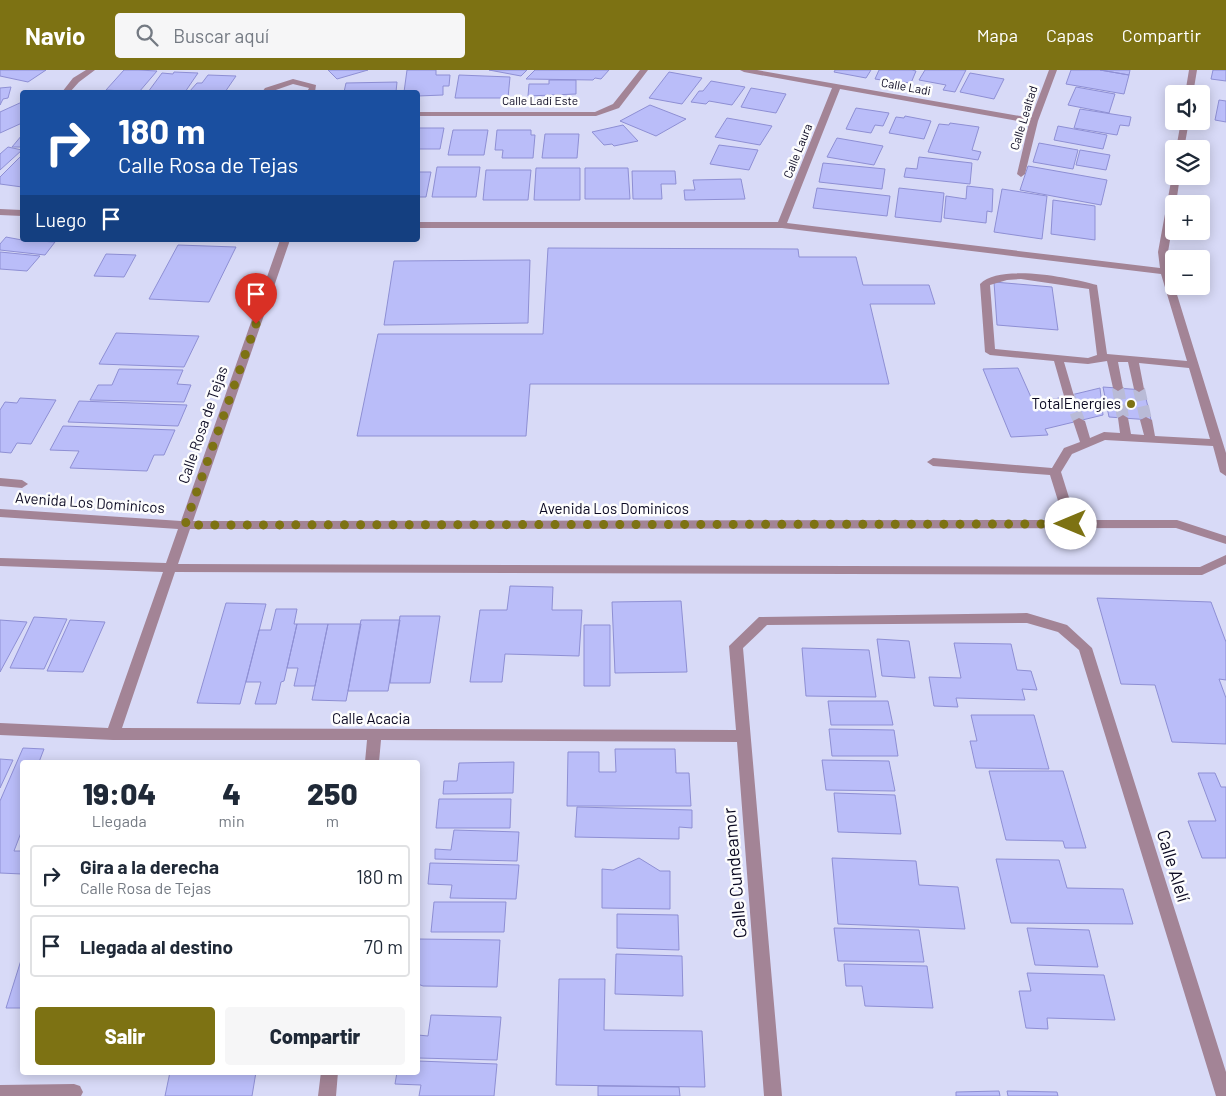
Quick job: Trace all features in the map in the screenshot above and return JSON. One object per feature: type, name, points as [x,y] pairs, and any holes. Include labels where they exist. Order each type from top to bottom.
[{"type":"street","points":[[68,90],[76,80],[91,70]]},
{"type":"street","name":"Calle Ladi Este","points":[[420,114],[596,114],[616,106],[644,70]]},
{"type":"street","name":"Calle Ladi","points":[[744,70],[1034,121]]},
{"type":"street","name":"Calle Lealtad","points":[[1022,174],[1034,121],[1053,70]]},
{"type":"street","points":[[1190,85],[1193,70]]},
{"type":"street","points":[[268,90],[293,81],[313,87],[312,90]]},
{"type":"street","name":"Calle Laura","points":[[782,225],[837,86]]},
{"type":"street","points":[[420,225],[782,225],[1165,272],[1163,252],[1174,185]]},
{"type":"street","points":[[0,212],[20,213]]},
{"type":"street","name":"Calle Rosa de Tejas","points":[[113,734],[284,242]]},
{"type":"street","points":[[1118,388],[1107,357],[1094,287],[1020,277],[990,279],[985,284],[990,352],[1088,361],[1107,357],[1193,365]]},
{"type":"street","points":[[1172,295],[1226,472]]},
{"type":"street","points":[[1058,358],[1069,396]]},
{"type":"street","points":[[1133,360],[1139,389]]},
{"type":"street","points":[[1123,418],[1126,437]]},
{"type":"street","points":[[1146,420],[1150,438]]},
{"type":"street","points":[[1079,421],[1086,442]]},
{"type":"street","points":[[1071,524],[1056,472],[1068,451],[1104,436],[1217,443]]},
{"type":"street","points":[[933,462],[1056,472]]},
{"type":"street","points":[[0,482],[22,484]]},
{"type":"street","name":"Avenida Los Dominicos","points":[[0,514],[185,525],[1177,524],[1226,540]]},
{"type":"street","points":[[0,562],[171,568],[1202,571],[1226,559]]},
{"type":"street","name":"Calle Alelí","points":[[736,646],[764,620],[1027,618],[1062,628],[1085,648],[1225,1096]]},
{"type":"street","name":"Calle Cundeamor","points":[[736,646],[773,1096]]},
{"type":"street","name":"Calle Acacia","points":[[0,729],[113,734],[743,736]]},
{"type":"street","points":[[372,760],[375,735]]},
{"type":"street","points":[[327,1096],[330,1075]]},
{"type":"street","points":[[0,1093],[74,1092]]},
{"type":"building","points":[[0,70],[46,70],[28,82],[0,76]]},
{"type":"building","points":[[124,70],[157,71],[141,90],[106,90]]},
{"type":"building","points":[[328,70],[368,70],[337,79]]},
{"type":"building","points":[[407,70],[436,70],[436,75],[450,75],[449,86],[443,86],[443,95],[420,96],[420,90],[404,90]]},
{"type":"building","points":[[489,70],[527,70],[521,76]]},
{"type":"building","points":[[535,70],[609,70],[601,79],[595,78],[593,80],[526,79]]},
{"type":"building","points":[[835,70],[871,70],[866,78],[834,72]]},
{"type":"building","points":[[879,70],[916,71],[911,83],[901,83],[875,79]]},
{"type":"building","points":[[925,70],[966,70],[955,92],[943,90],[946,85],[919,80]]},
{"type":"building","points":[[1071,70],[1100,70],[1129,75],[1124,94],[1066,84]]},
{"type":"building","points":[[1100,70],[1130,70],[1129,75]]},
{"type":"building","points":[[1213,70],[1226,70],[1226,81],[1211,79]]},
{"type":"building","points":[[174,72],[198,73],[186,90],[149,90],[162,73],[173,74]]},
{"type":"building","points":[[669,72],[702,78],[682,104],[649,98]]},
{"type":"building","points":[[970,73],[1004,79],[994,99],[960,92]]},
{"type":"building","points":[[208,75],[236,76],[226,90],[191,90],[197,83],[202,83]]},
{"type":"building","points":[[459,75],[510,77],[508,98],[455,98]]},
{"type":"building","points":[[549,80],[576,80],[576,94],[528,96],[529,84],[549,84]]},
{"type":"building","points":[[711,81],[745,87],[732,105],[709,101],[706,104],[691,102],[699,91],[703,91]]},
{"type":"building","points":[[397,82],[396,90],[344,90],[346,83]]},
{"type":"building","points":[[11,87],[8,98],[3,99],[0,105],[0,88]]},
{"type":"building","points":[[1076,87],[1115,94],[1109,113],[1068,105]]},
{"type":"building","points":[[751,88],[786,94],[776,113],[741,107]]},
{"type":"building","points":[[1219,100],[1226,101],[1226,122],[1215,120]]},
{"type":"building","points":[[20,103],[20,124],[0,133],[0,112]]},
{"type":"building","points":[[650,105],[686,119],[656,136],[620,121]]},
{"type":"building","points":[[856,108],[889,113],[883,126],[875,125],[871,133],[846,129]]},
{"type":"building","points":[[1080,109],[1131,117],[1129,126],[1120,125],[1117,135],[1074,128]]},
{"type":"building","points":[[905,116],[931,121],[924,139],[889,133],[896,117],[904,118]]},
{"type":"building","points":[[727,118],[772,126],[760,145],[715,137]]},
{"type":"building","points":[[950,123],[979,127],[972,150],[981,152],[978,160],[928,152],[939,124],[949,125]]},
{"type":"building","points":[[623,125],[638,141],[614,146],[612,144],[604,145],[592,132]]},
{"type":"building","points":[[1058,126],[1107,135],[1103,149],[1054,140]]},
{"type":"building","points":[[420,128],[444,128],[440,149],[420,149]]},
{"type":"building","points":[[453,130],[488,130],[484,155],[448,155]]},
{"type":"building","points":[[497,130],[531,130],[531,135],[535,135],[533,158],[502,158],[503,150],[495,150]]},
{"type":"building","points":[[545,134],[579,134],[577,158],[542,158]]},
{"type":"building","points":[[20,137],[20,147],[12,147]]},
{"type":"building","points":[[837,138],[883,146],[874,165],[827,157]]},
{"type":"building","points":[[1039,143],[1078,150],[1073,169],[1033,162]]},
{"type":"building","points":[[719,145],[758,150],[749,170],[710,164]]},
{"type":"building","points":[[8,147],[20,150],[20,152],[0,170],[0,154]]},
{"type":"building","points":[[1080,150],[1110,155],[1106,170],[1076,165]]},
{"type":"building","points":[[20,157],[20,187],[0,184],[0,177]]},
{"type":"building","points":[[919,157],[972,163],[970,184],[904,177],[906,168],[917,169]]},
{"type":"building","points":[[823,163],[885,169],[882,189],[819,182]]},
{"type":"building","points":[[1028,166],[1107,180],[1101,205],[1020,190]]},
{"type":"building","points":[[437,167],[480,167],[476,197],[432,197]]},
{"type":"building","points":[[536,168],[580,168],[580,200],[534,200]]},
{"type":"building","points":[[585,168],[628,168],[630,199],[585,199]]},
{"type":"building","points":[[486,170],[531,170],[528,200],[483,200]]},
{"type":"building","points":[[632,171],[675,171],[676,184],[661,184],[662,199],[633,199]]},
{"type":"building","points":[[420,172],[431,172],[426,197],[420,197]]},
{"type":"building","points":[[741,179],[745,199],[685,200],[684,190],[695,190],[693,180]]},
{"type":"building","points":[[967,186],[993,189],[992,212],[987,211],[986,223],[944,218],[946,196],[966,199]]},
{"type":"building","points":[[817,188],[890,196],[887,216],[813,208]]},
{"type":"building","points":[[899,188],[944,193],[941,222],[895,217]]},
{"type":"building","points":[[1002,189],[1047,196],[1042,239],[994,232]]},
{"type":"building","points":[[1053,200],[1095,206],[1095,240],[1051,234]]},
{"type":"building","points":[[6,237],[20,240],[20,242],[55,242],[45,255],[0,250],[0,244]]},
{"type":"building","points":[[178,245],[236,247],[209,302],[149,299]]},
{"type":"building","points":[[548,248],[798,249],[799,257],[856,257],[863,285],[929,285],[935,304],[870,304],[889,384],[530,384],[526,436],[357,436],[378,334],[543,334]]},
{"type":"building","points":[[0,252],[40,256],[27,271],[0,269]]},
{"type":"building","points":[[106,254],[136,255],[124,277],[94,276]]},
{"type":"building","points":[[530,260],[528,323],[384,325],[394,261]]},
{"type":"building","points":[[994,282],[1052,287],[1058,330],[997,325]]},
{"type":"building","points":[[116,333],[199,336],[184,367],[99,364]]},
{"type":"building","points":[[1018,368],[1034,404],[1100,388],[1103,415],[1045,429],[1048,435],[1011,437],[983,369]]},
{"type":"building","points":[[119,369],[183,370],[177,384],[191,385],[184,402],[90,400],[98,385],[112,385]]},
{"type":"building","points":[[1103,387],[1144,390],[1151,420],[1109,417]]},
{"type":"building","points":[[20,398],[56,400],[31,444],[17,443],[11,453],[0,452],[0,410],[5,402],[17,403]]},
{"type":"building","points":[[79,401],[187,405],[178,426],[68,422]]},
{"type":"building","points":[[63,426],[175,430],[164,455],[154,455],[147,471],[70,468],[79,451],[50,450]]},
{"type":"building","points":[[510,586],[553,587],[552,610],[582,610],[579,656],[505,654],[502,682],[470,682],[480,610],[507,610]]},
{"type":"building","points":[[1097,598],[1211,602],[1226,642],[1226,680],[1219,679],[1226,698],[1226,744],[1172,742],[1155,685],[1121,684]]},
{"type":"building","points":[[681,601],[687,672],[615,673],[612,602]]},
{"type":"building","points":[[226,603],[266,604],[240,704],[197,703]]},
{"type":"building","points":[[276,609],[297,609],[294,624],[297,624],[284,681],[281,682],[276,704],[255,704],[261,682],[246,682],[259,630],[271,630]]},
{"type":"building","points":[[400,616],[440,616],[430,683],[390,683]]},
{"type":"building","points":[[34,617],[67,619],[44,669],[10,668]]},
{"type":"building","points":[[0,620],[27,622],[0,672]]},
{"type":"building","points":[[70,620],[105,622],[83,672],[47,671]]},
{"type":"building","points":[[361,620],[400,620],[388,691],[348,691]]},
{"type":"building","points":[[297,624],[328,624],[315,686],[294,686],[298,668],[287,668]]},
{"type":"building","points":[[328,624],[361,624],[346,701],[312,700]]},
{"type":"building","points":[[584,625],[610,625],[610,686],[584,686]]},
{"type":"building","points":[[877,639],[909,641],[915,678],[882,676]]},
{"type":"building","points":[[954,643],[1011,644],[1017,670],[1031,671],[1037,690],[1022,689],[1025,700],[956,698],[958,707],[934,706],[929,677],[961,678]]},
{"type":"building","points":[[802,648],[869,650],[876,697],[806,696]]},
{"type":"building","points":[[828,701],[888,701],[893,725],[831,725]]},
{"type":"building","points":[[971,715],[1034,715],[1049,769],[976,768],[970,741],[977,741]]},
{"type":"building","points":[[829,729],[894,730],[898,756],[832,756]]},
{"type":"building","points":[[23,748],[44,749],[40,760],[20,760],[20,835],[14,851],[20,851],[20,874],[0,873],[0,801]]},
{"type":"building","points":[[615,749],[675,749],[676,773],[689,773],[691,806],[567,806],[568,752],[599,752],[599,772],[616,772]]},
{"type":"building","points":[[0,759],[13,760],[0,788]]},
{"type":"building","points":[[822,760],[889,761],[895,791],[826,790]]},
{"type":"building","points":[[514,762],[513,793],[443,794],[444,781],[457,781],[459,763]]},
{"type":"building","points":[[989,771],[1063,771],[1086,848],[1065,848],[1063,841],[1006,840]]},
{"type":"building","points":[[1198,773],[1215,773],[1221,787],[1226,787],[1226,858],[1202,858],[1188,821],[1216,821]]},
{"type":"building","points":[[834,793],[895,795],[901,834],[838,832]]},
{"type":"building","points":[[439,799],[511,799],[510,828],[436,828]]},
{"type":"building","points":[[577,807],[692,810],[692,828],[679,827],[679,839],[575,837]]},
{"type":"building","points":[[454,830],[519,832],[517,861],[435,859],[435,849],[451,850]]},
{"type":"building","points":[[639,858],[660,871],[670,871],[670,909],[602,908],[602,869],[613,870]]},
{"type":"building","points":[[832,858],[916,861],[919,885],[958,887],[965,929],[838,924]]},
{"type":"building","points":[[996,859],[1059,860],[1067,888],[1123,889],[1133,924],[1011,923]]},
{"type":"building","points":[[430,863],[519,865],[516,899],[450,898],[452,885],[428,884]]},
{"type":"building","points":[[434,902],[506,902],[504,932],[431,932]]},
{"type":"building","points":[[617,914],[678,915],[679,950],[617,948]]},
{"type":"building","points":[[834,928],[919,930],[924,962],[838,961]]},
{"type":"building","points":[[1027,928],[1089,930],[1098,967],[1035,965]]},
{"type":"building","points":[[420,939],[500,940],[497,987],[420,985]]},
{"type":"building","points":[[616,954],[682,956],[683,996],[615,994]]},
{"type":"building","points":[[20,963],[20,1008],[6,1008]]},
{"type":"building","points":[[844,964],[927,966],[933,1008],[865,1006],[862,986],[846,986]]},
{"type":"building","points":[[1027,973],[1104,975],[1115,1020],[1047,1018],[1048,1029],[1026,1028],[1019,991],[1031,991]]},
{"type":"building","points":[[559,979],[605,979],[604,1030],[702,1031],[705,1087],[556,1085]]},
{"type":"building","points":[[431,1015],[501,1017],[497,1060],[420,1058],[420,1035],[428,1036]]},
{"type":"building","points":[[420,1061],[497,1064],[494,1096],[419,1096],[421,1085],[395,1084],[396,1075],[420,1075]]},
{"type":"building","points":[[169,1075],[256,1075],[252,1096],[165,1096]]},
{"type":"building","points":[[598,1086],[679,1087],[680,1096],[598,1096]]},
{"type":"building","points":[[999,1091],[1000,1096],[956,1096],[956,1092]]},
{"type":"building","points":[[1007,1091],[1057,1092],[1058,1096],[1008,1096]]},
{"type":"tunnel","points":[[1118,388],[1123,418]]},
{"type":"tunnel","points":[[1139,389],[1146,420]]},
{"type":"tunnel","points":[[1069,396],[1079,421]]},
{"type":"place","name":"TotalEnergies","points":[[1131,404]]},
{"type":"route","points":[[256,324],[185,525],[1071,524]]}]
